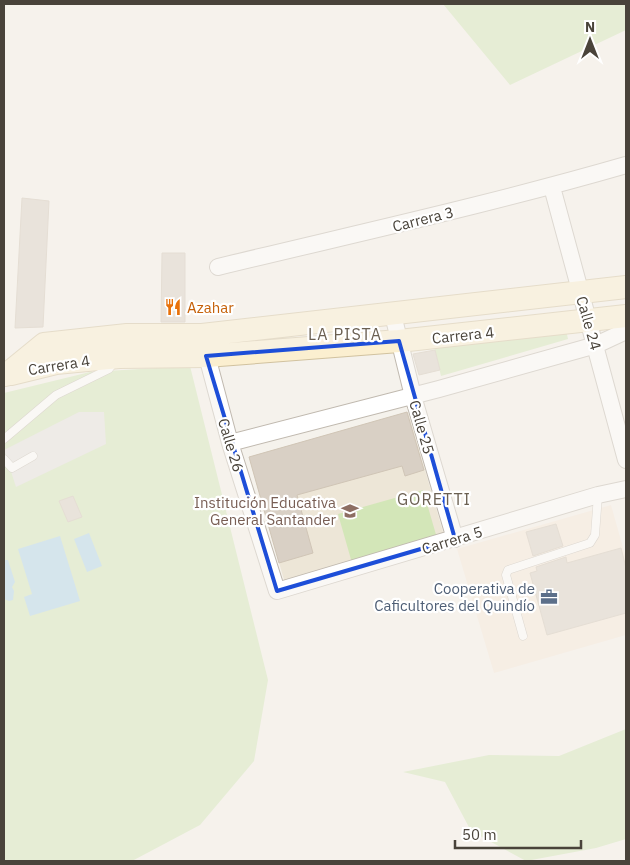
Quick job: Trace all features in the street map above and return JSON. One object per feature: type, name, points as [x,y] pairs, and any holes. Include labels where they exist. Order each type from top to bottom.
[{"type":"main road","name":"Carrera 4","points":[[4,375],[56,363],[118,357],[204,345],[393,315],[626,286]]},
{"type":"main road","name":"Carrera 4","points":[[4,375],[44,344],[127,335],[204,345],[399,342],[626,316]]},
{"type":"street","name":"Carrera 3","points":[[218,267],[552,186],[626,165]]},
{"type":"street","name":"Calle 24","points":[[552,186],[580,292],[590,320],[626,460]]},
{"type":"street","name":"Calle 25","points":[[393,315],[413,396],[454,539]]},
{"type":"street","points":[[230,443],[413,396],[596,345],[626,331]]},
{"type":"street","name":"Calle 26","points":[[204,345],[230,443],[277,591]]},
{"type":"street","name":"Carrera 5","points":[[277,591],[598,495],[626,489]]},
{"type":"lane","points":[[4,440],[56,395],[109,369],[118,357]]},
{"type":"lane","points":[[4,459],[12,468],[33,456]]},
{"type":"lane","points":[[523,636],[506,575],[508,570],[590,543],[595,535],[598,495]]},
{"type":"highlighted area","points":[[399,341],[455,539],[277,591],[206,356]]},
{"type":"shaded area","points":[[79,412],[104,412],[106,444],[16,487],[4,450]]},
{"type":"shaded area","name":"Institución Educativa General Santander","points":[[408,412],[446,542],[286,587],[249,457]]},
{"type":"shaded area","name":"Cooperativa de Caficultores del Quindío","points":[[611,505],[626,558],[626,635],[494,673],[457,549]]},
{"type":"green space","points":[[443,4],[626,4],[626,30],[510,85]]},
{"type":"green space","points":[[566,330],[568,339],[441,376],[434,346]]},
{"type":"green space","points":[[190,366],[268,680],[254,761],[200,825],[132,861],[4,861],[4,393],[90,372]]},
{"type":"green space","points":[[423,490],[437,538],[352,563],[338,514]]},
{"type":"green space","points":[[626,729],[626,839],[596,848],[526,861],[471,831],[445,782],[403,772],[489,755],[559,756]]},
{"type":"water","points":[[89,533],[102,566],[87,572],[74,539]]},
{"type":"water","points":[[60,536],[80,601],[30,616],[24,597],[32,594],[18,549]]},
{"type":"water","points":[[4,560],[8,560],[15,582],[12,587],[14,591],[13,600],[9,601],[4,599]]},
{"type":"building","points":[[22,198],[49,201],[43,327],[15,328]]},
{"type":"building","points":[[162,253],[185,253],[185,322],[161,322]]},
{"type":"building","points":[[435,350],[440,370],[419,375],[413,354]]},
{"type":"building","points":[[407,412],[424,470],[405,476],[402,466],[297,495],[313,553],[279,563],[249,457]]},
{"type":"building","points":[[73,496],[82,517],[68,522],[59,501]]},
{"type":"building","points":[[556,524],[563,546],[533,556],[526,532]]},
{"type":"building","points":[[621,548],[626,568],[626,613],[547,635],[530,573],[537,571],[536,567],[566,557],[567,563]]},
{"type":"place","name":"Azahar","points":[[173,307]]},
{"type":"place","name":"Institución Educativa General Santander","points":[[350,511]]},
{"type":"place","name":"Cooperativa de Caficultores del Quindío","points":[[549,597]]},
{"type":"district","name":"LA PISTA","points":[[345,334]]},
{"type":"district","name":"GORETTI","points":[[434,499]]}]
